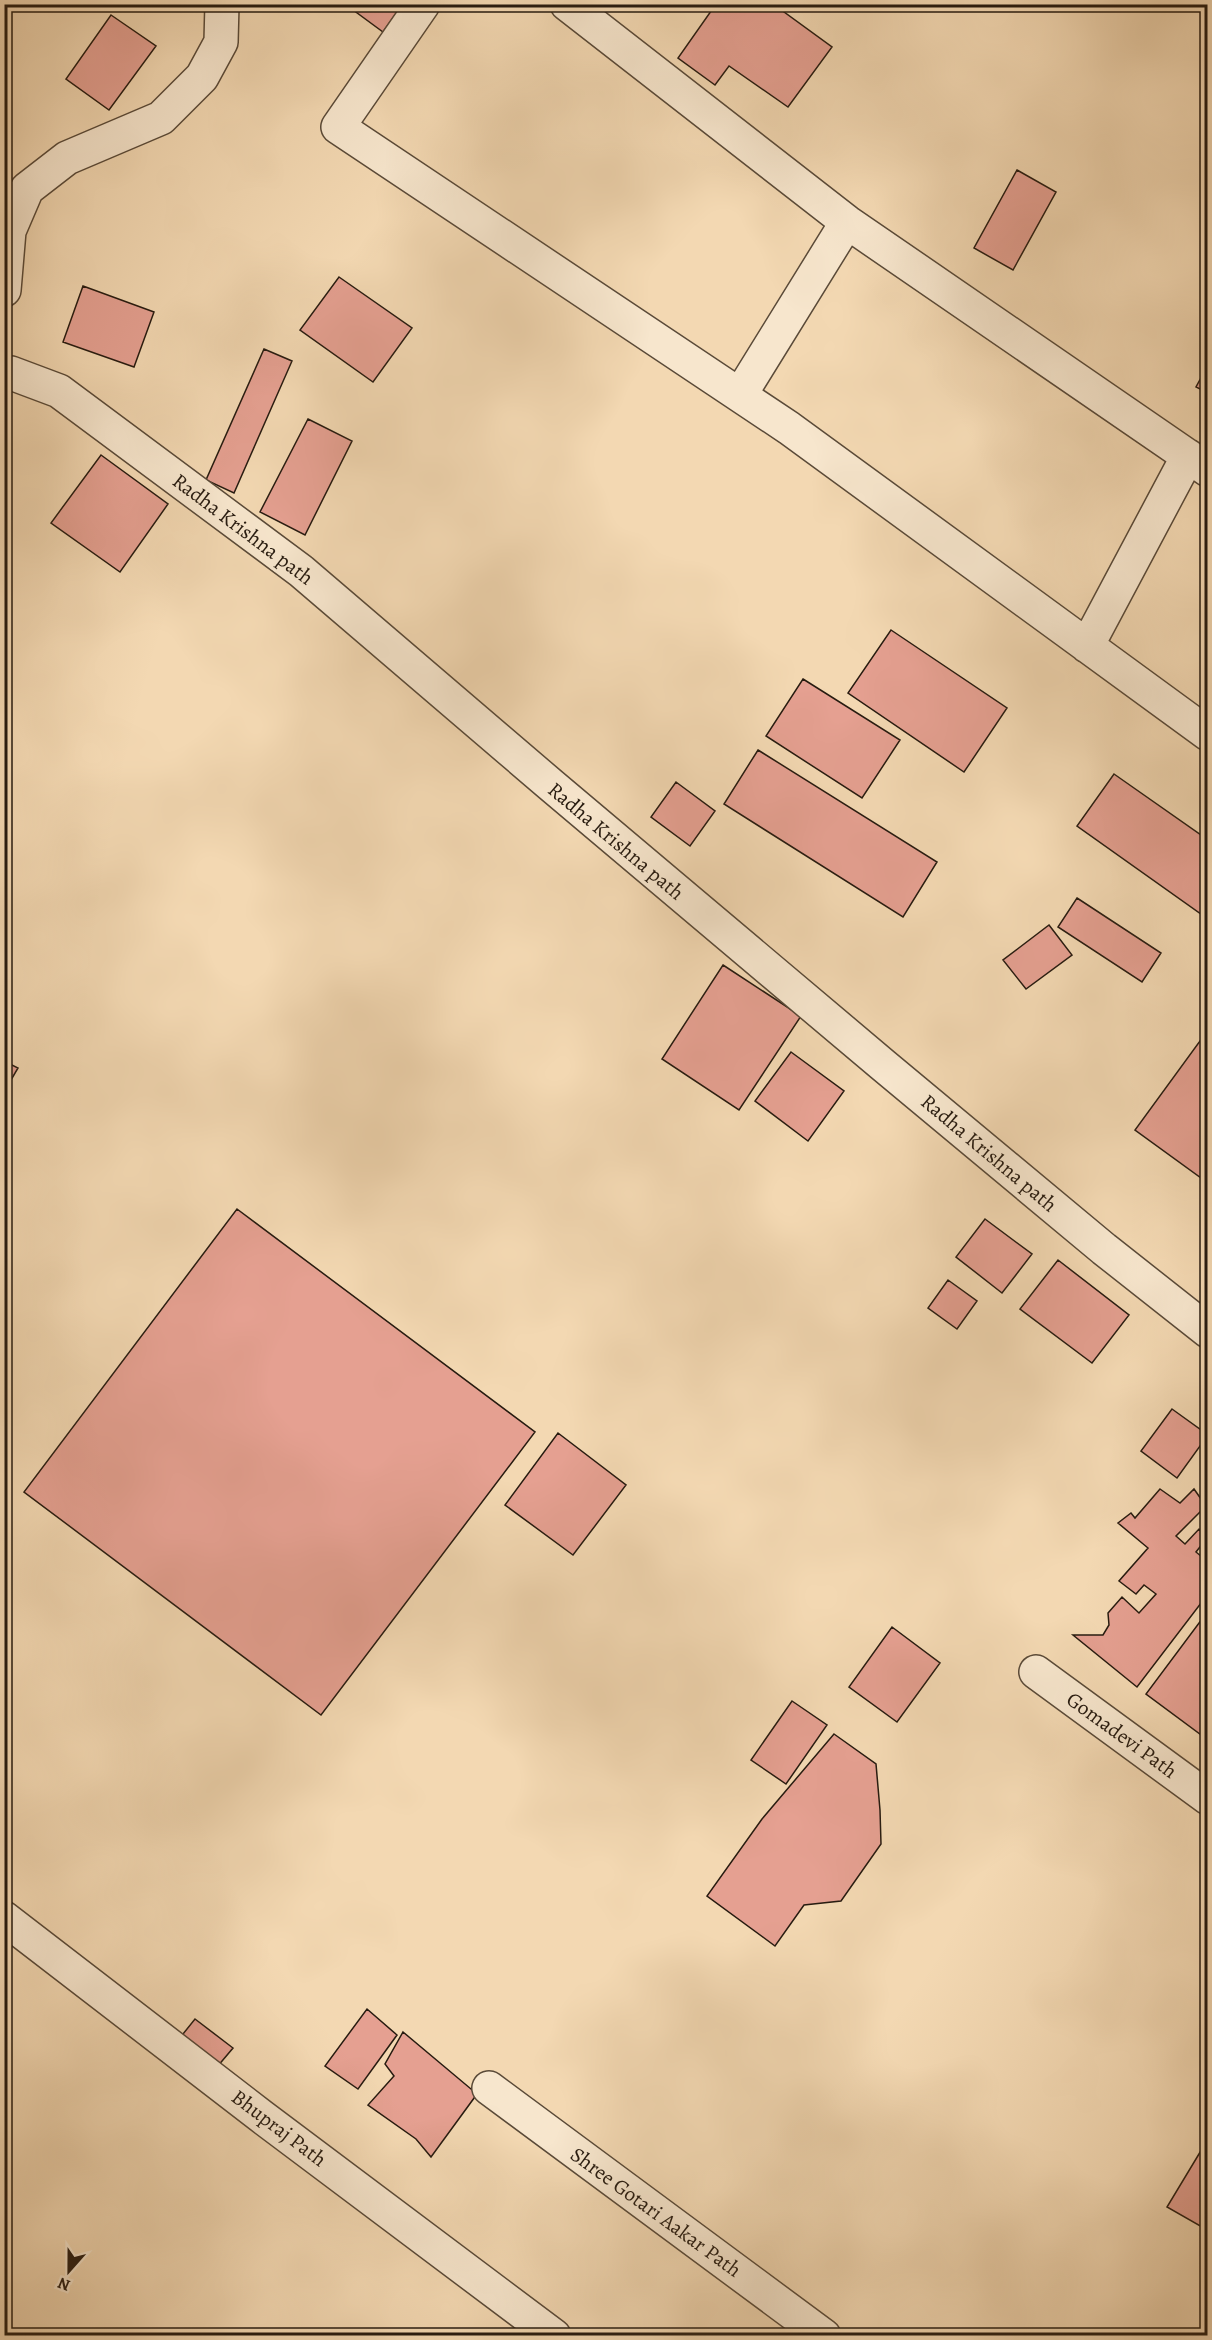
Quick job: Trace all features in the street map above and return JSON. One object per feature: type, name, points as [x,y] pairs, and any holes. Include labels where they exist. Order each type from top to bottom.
[{"type":"street","points":[[4,290],[9,231],[27,189],[67,158],[161,118],[202,77],[221,42],[222,4]]},
{"type":"street","points":[[423,4],[338,127],[789,428],[1208,734]]},
{"type":"street","points":[[567,4],[847,222],[1198,463],[1087,646]]},
{"type":"street","points":[[740,395],[847,222]]},
{"type":"street","name":"Radha Krishna path","points":[[7,376],[59,391],[301,571],[550,785],[883,1065],[1104,1249],[1208,1330]]},
{"type":"street","name":"Gomadevi Path","points":[[1036,1672],[1208,1798]]},
{"type":"street","name":"Bhupraj Path","points":[[4,1918],[261,2116],[554,2336]]},
{"type":"street","name":"Shree Gotari Aakar Path","points":[[489,2088],[824,2336]]},
{"type":"building","points":[[345,4],[403,4],[383,32]]},
{"type":"building","points":[[716,4],[773,4],[832,47],[788,107],[729,66],[715,85],[678,58]]},
{"type":"building","points":[[111,15],[156,46],[109,110],[66,79]]},
{"type":"building","points":[[1017,170],[1056,192],[1013,270],[974,248]]},
{"type":"building","points":[[339,277],[412,328],[373,382],[300,330]]},
{"type":"building","points":[[83,286],[154,312],[134,367],[63,342]]},
{"type":"building","points":[[264,349],[292,361],[234,493],[206,480]]},
{"type":"building","points":[[1208,365],[1208,393],[1196,387]]},
{"type":"building","points":[[308,419],[352,441],[305,535],[260,512]]},
{"type":"building","points":[[101,455],[168,504],[120,572],[51,523]]},
{"type":"building","points":[[891,630],[1007,708],[964,772],[848,693]]},
{"type":"building","points":[[803,679],[900,740],[862,798],[766,736]]},
{"type":"building","points":[[758,750],[937,862],[903,917],[724,804]]},
{"type":"building","points":[[1114,774],[1208,840],[1208,919],[1077,826]]},
{"type":"building","points":[[676,782],[715,811],[690,846],[651,817]]},
{"type":"building","points":[[1077,898],[1161,953],[1142,982],[1058,927]]},
{"type":"building","points":[[1049,925],[1072,955],[1026,989],[1003,960]]},
{"type":"building","points":[[723,965],[801,1016],[739,1110],[662,1059]]},
{"type":"building","points":[[1208,1030],[1208,1183],[1135,1130]]},
{"type":"building","points":[[791,1052],[844,1091],[808,1141],[755,1101]]},
{"type":"building","points":[[4,1061],[18,1068],[4,1092]]},
{"type":"building","points":[[237,1209],[535,1432],[321,1715],[24,1492]]},
{"type":"building","points":[[985,1219],[1032,1254],[1002,1293],[956,1257]]},
{"type":"building","points":[[1058,1260],[1129,1315],[1092,1363],[1020,1309]]},
{"type":"building","points":[[948,1280],[977,1301],[957,1329],[928,1308]]},
{"type":"building","points":[[1172,1409],[1208,1435],[1177,1478],[1141,1451]]},
{"type":"building","points":[[558,1433],[626,1485],[573,1555],[505,1505]]},
{"type":"building","points":[[1160,1489],[1180,1503],[1194,1489],[1206,1506],[1176,1536],[1185,1544],[1199,1529],[1207,1538],[1196,1552],[1208,1562],[1208,1594],[1137,1687],[1073,1635],[1103,1635],[1109,1625],[1108,1613],[1122,1597],[1139,1613],[1156,1594],[1144,1585],[1136,1594],[1119,1581],[1148,1548],[1118,1523],[1131,1513],[1135,1518]]},
{"type":"building","points":[[1208,1611],[1208,1740],[1146,1694]]},
{"type":"building","points":[[892,1627],[940,1663],[897,1722],[849,1687]]},
{"type":"building","points":[[792,1701],[827,1725],[786,1784],[751,1760]]},
{"type":"building","points":[[834,1734],[876,1764],[881,1844],[841,1901],[804,1905],[775,1946],[707,1896],[762,1819]]},
{"type":"building","points":[[367,2009],[397,2035],[358,2089],[325,2066]]},
{"type":"building","points":[[195,2019],[233,2048],[217,2067],[179,2039]]},
{"type":"building","points":[[403,2032],[477,2094],[431,2157],[416,2139],[368,2105],[394,2076],[385,2064]]},
{"type":"building","points":[[1205,2144],[1208,2145],[1208,2217],[1202,2227],[1167,2207]]}]
